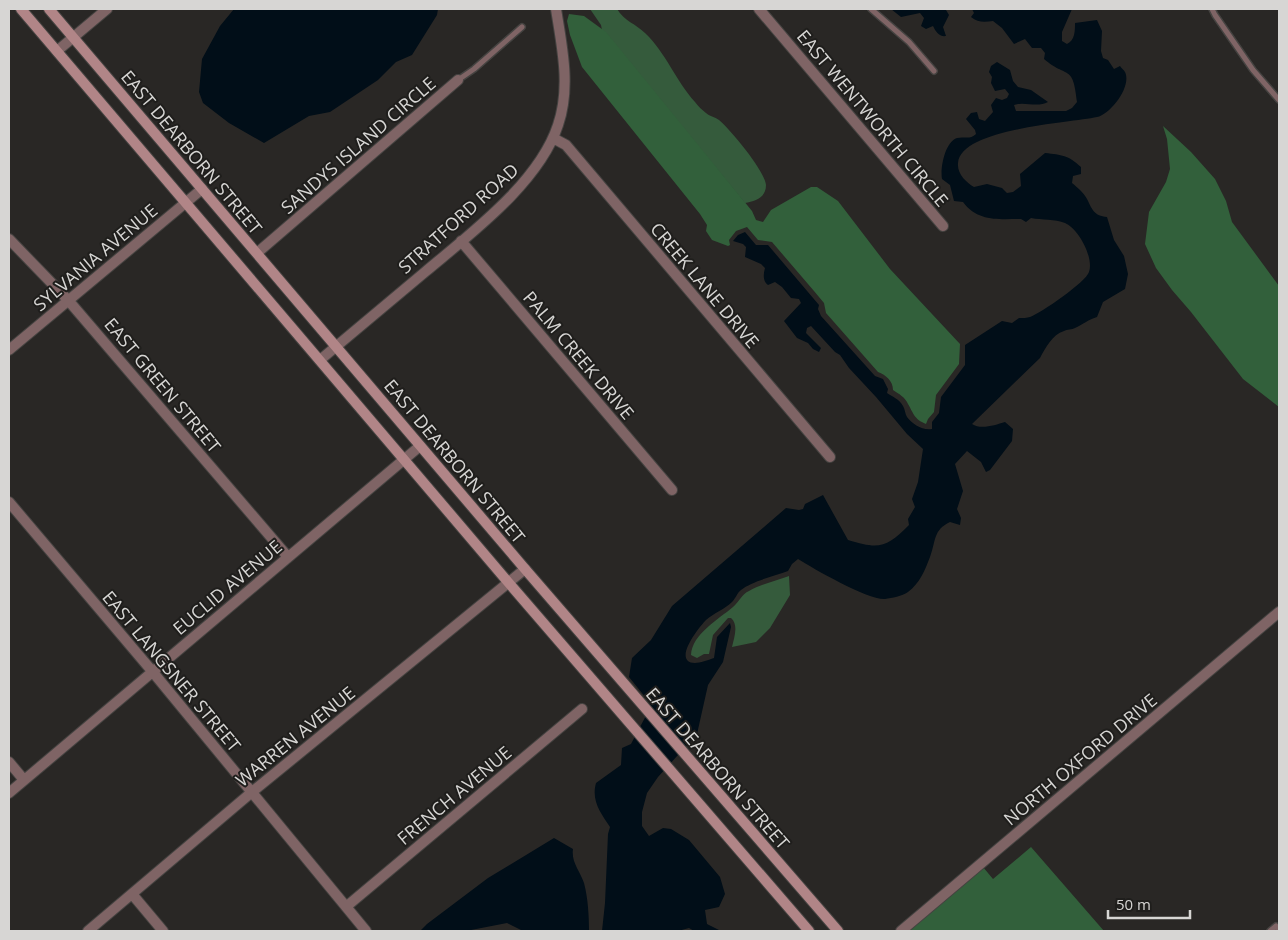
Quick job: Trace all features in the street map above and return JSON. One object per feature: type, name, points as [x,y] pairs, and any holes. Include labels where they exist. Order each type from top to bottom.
[{"type":"main road","name":"EAST DEARBORN STREET","points":[[21,9],[596,685],[809,931]]},
{"type":"main road","name":"EAST DEARBORN STREET","points":[[49,9],[337,346],[524,569],[838,931]]},
{"type":"street","points":[[57,51],[107,9]]},
{"type":"street","name":"STRATFORD ROAD","points":[[320,360],[461,241],[525,181],[536,168],[553,138],[558,124],[565,82],[564,56],[556,9]]},
{"type":"street","name":"EAST WENTWORTH CIRCLE","points":[[759,9],[943,226]]},
{"type":"street","name":"SANDYS ISLAND CIRCLE","points":[[258,253],[458,80]]},
{"type":"street","name":"CREEK LANE DRIVE","points":[[553,138],[566,146],[830,457]]},
{"type":"street","name":"SYLVANIA AVENUE","points":[[9,350],[202,189]]},
{"type":"street","name":"EAST GREEN STREET","points":[[9,239],[68,300],[288,557]]},
{"type":"street","name":"PALM CREEK DRIVE","points":[[461,241],[672,490]]},
{"type":"street","name":"EUCLID AVENUE","points":[[9,793],[420,446]]},
{"type":"street","name":"EAST LANGSNER STREET","points":[[9,502],[152,671],[366,931]]},
{"type":"street","name":"WARREN AVENUE","points":[[88,931],[252,792],[524,569]]},
{"type":"street","name":"NORTH OXFORD DRIVE","points":[[901,931],[1279,612]]},
{"type":"street","name":"FRENCH AVENUE","points":[[347,906],[582,709]]},
{"type":"street","points":[[9,762],[24,780]]},
{"type":"street","points":[[132,894],[163,931]]},
{"type":"lane","points":[[871,9],[909,42],[934,71]]},
{"type":"lane","points":[[1212,9],[1253,70],[1279,100]]},
{"type":"lane","points":[[458,80],[474,69],[522,27]]},
{"type":"lane","points":[[1270,931],[1276,926],[1279,930]]},
{"type":"green space","points":[[590,9],[617,9],[623,17],[642,30],[665,58],[697,105],[724,125],[754,161],[766,185],[762,196],[745,203],[602,30],[601,25]]},
{"type":"green space","points":[[569,14],[584,16],[606,32],[752,211],[756,220],[763,222],[771,210],[811,187],[817,187],[838,201],[890,269],[960,344],[959,364],[936,395],[934,412],[926,424],[917,418],[905,399],[893,390],[892,384],[888,379],[878,372],[826,313],[824,303],[772,242],[758,240],[747,227],[736,231],[729,240],[730,245],[728,246],[712,240],[706,231],[707,225],[700,214],[582,67],[570,35],[567,21]]},
{"type":"green space","points":[[1163,126],[1191,152],[1215,179],[1226,201],[1232,222],[1279,286],[1279,407],[1243,379],[1156,268],[1145,244],[1149,212],[1166,182],[1170,169],[1167,139]]},
{"type":"green space","points":[[789,576],[790,595],[770,628],[756,642],[732,647],[735,636],[735,624],[731,618],[728,618],[713,635],[709,654],[704,654],[697,658],[691,655],[696,640],[701,634],[733,607],[744,594],[758,586]]},
{"type":"green space","points":[[1031,847],[1104,931],[898,931],[978,861],[993,879]]},
{"type":"shaded area","points":[[234,9],[438,9],[437,15],[412,55],[396,62],[378,80],[330,112],[309,116],[264,143],[229,123],[203,103],[199,92],[202,59],[220,26]]},
{"type":"shaded area","points":[[891,9],[948,9],[946,10],[949,15],[943,27],[946,36],[940,35],[933,26],[926,29],[921,26],[924,18],[920,13],[901,17]]},
{"type":"shaded area","points":[[972,9],[1072,9],[1062,32],[1062,41],[1067,44],[1073,38],[1075,23],[1097,20],[1102,31],[1101,51],[1103,58],[1108,60],[1114,69],[1120,66],[1125,72],[1126,85],[1114,105],[1103,115],[1097,117],[1018,129],[977,142],[964,151],[958,167],[963,177],[974,187],[987,184],[1002,188],[1007,193],[1013,192],[1021,186],[1020,174],[1045,153],[1064,156],[1072,160],[1081,167],[1081,174],[1073,176],[1072,183],[1084,194],[1094,211],[1099,215],[1107,217],[1114,240],[1124,256],[1128,274],[1125,289],[1103,302],[1097,317],[1074,329],[1065,330],[1056,335],[1040,358],[972,424],[984,427],[1005,422],[1013,429],[1012,441],[990,470],[986,472],[981,462],[967,451],[955,464],[963,491],[957,509],[961,518],[960,525],[950,522],[938,532],[924,571],[916,585],[908,592],[885,599],[866,595],[798,559],[788,571],[757,581],[740,591],[729,604],[703,624],[689,643],[686,651],[688,661],[695,663],[714,658],[717,637],[730,623],[731,627],[723,662],[708,685],[697,734],[658,777],[647,793],[642,812],[642,826],[649,836],[663,828],[671,829],[689,840],[720,877],[725,894],[719,907],[705,910],[707,924],[721,931],[694,931],[689,928],[678,931],[602,931],[610,827],[600,812],[596,801],[596,783],[621,765],[622,748],[631,744],[649,710],[650,703],[629,677],[632,658],[651,640],[672,606],[786,508],[803,509],[805,504],[823,495],[848,540],[876,545],[895,538],[909,525],[908,519],[915,507],[912,499],[918,482],[923,449],[907,434],[849,368],[840,355],[811,326],[807,328],[806,333],[821,348],[819,352],[808,343],[797,338],[784,321],[801,303],[799,299],[791,298],[775,282],[768,285],[764,278],[765,268],[761,264],[745,257],[746,247],[733,241],[738,235],[745,232],[756,245],[768,245],[819,305],[818,309],[821,316],[875,376],[883,379],[888,389],[887,393],[896,398],[904,407],[909,420],[925,429],[932,429],[932,422],[939,413],[941,397],[965,365],[965,345],[1002,321],[1012,323],[1019,318],[1036,314],[1053,304],[1080,283],[1089,272],[1090,266],[1087,252],[1080,237],[1070,226],[1053,220],[1031,218],[1026,222],[1021,219],[996,219],[982,216],[975,213],[963,202],[954,201],[950,185],[942,179],[943,162],[949,145],[957,138],[974,136],[976,134],[966,119],[971,113],[977,112],[979,119],[985,121],[993,112],[991,105],[996,98],[1002,100],[1007,98],[1009,94],[1005,89],[995,91],[991,83],[992,77],[989,72],[991,66],[997,62],[1010,70],[1013,81],[1018,87],[1031,90],[1048,102],[1044,104],[1014,105],[1016,111],[1066,111],[1077,102],[1071,77],[1068,73],[1044,59],[1045,53],[1041,48],[1032,48],[1025,39],[1014,44],[1002,28],[993,21],[984,22],[971,17],[974,13]]},
{"type":"shaded area","points":[[554,838],[573,849],[575,862],[585,889],[589,931],[523,931],[507,923],[466,931],[420,931],[488,878]]}]
